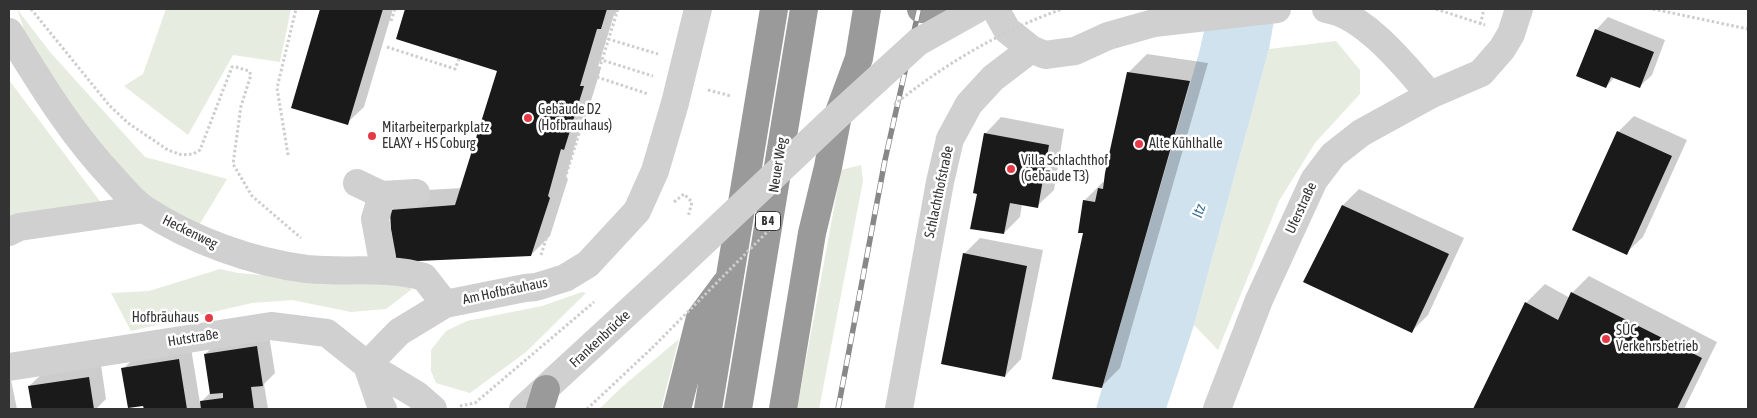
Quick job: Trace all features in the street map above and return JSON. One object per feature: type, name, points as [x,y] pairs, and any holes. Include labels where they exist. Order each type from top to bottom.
[{"type":"highway","name":"B 4","points":[[708,409],[774,9]]},
{"type":"highway","name":"Neuer Weg","points":[[738,409],[804,9]]},
{"type":"highway","points":[[783,409],[812,233],[838,115],[859,58],[867,9]]},
{"type":"highway","points":[[921,9],[946,9]]},
{"type":"highway","points":[[677,409],[700,318],[728,280]]},
{"type":"street","name":"Am Hofbräuhaus","points":[[367,365],[399,332],[445,304],[525,288],[536,288],[565,278],[588,264],[637,211],[654,171],[680,82],[698,9]]},
{"type":"street","name":"Frankenbrücke","points":[[523,409],[543,399],[677,268],[918,42],[977,9]]},
{"type":"street","points":[[997,9],[1007,30],[1031,49],[1044,55],[1075,51],[1108,36],[1154,23],[1277,9]]},
{"type":"street","points":[[1326,9],[1336,10],[1364,26],[1430,95]]},
{"type":"street","name":"Uferstraße","points":[[1217,409],[1258,300],[1314,180],[1333,155],[1361,133],[1430,95],[1481,73],[1502,49],[1511,34],[1518,9]]},
{"type":"street","name":"Heckenweg","points":[[9,32],[36,76],[90,154],[129,196],[144,209],[200,240],[253,258],[307,269],[381,270],[424,277],[445,304]]},
{"type":"street","name":"Schlachthofstraße","points":[[899,409],[940,182],[950,140],[969,104],[993,78],[1031,49]]},
{"type":"street","points":[[357,183],[382,195],[416,193]]},
{"type":"street","points":[[381,270],[382,257],[375,219],[382,195]]},
{"type":"street","points":[[9,232],[19,227],[144,209]]},
{"type":"street","name":"Hutstraße","points":[[9,367],[271,326],[327,334],[367,365],[417,395],[433,409]]},
{"type":"street","points":[[367,365],[380,406],[383,409]]},
{"type":"path","points":[[31,9],[109,104],[128,124],[168,150],[182,155],[193,154],[200,150],[232,68],[236,67],[249,71],[251,75],[241,106],[233,164],[252,196],[301,238]]},
{"type":"path","points":[[288,155],[277,88],[296,9]]},
{"type":"path","points":[[391,21],[395,9]]},
{"type":"path","points":[[538,264],[618,9]]},
{"type":"path","points":[[889,110],[924,81],[992,40],[1040,17],[1062,9]]},
{"type":"path","points":[[1436,9],[1480,24],[1483,14],[1482,9]]},
{"type":"path","points":[[1653,9],[1748,29]]},
{"type":"path","points":[[608,39],[680,82]]},
{"type":"path","points":[[387,47],[455,69],[459,59]]},
{"type":"path","points":[[589,59],[602,60],[648,75]]},
{"type":"path","points":[[597,77],[680,82],[736,97]]},
{"type":"path","points":[[684,194],[692,202],[687,222]]},
{"type":"path","points":[[587,409],[652,348],[780,220]]},
{"type":"path","points":[[475,403],[596,300]]},
{"type":"shaded area","points":[[17,9],[50,52],[145,157],[227,179],[198,227],[157,205],[115,168],[31,50]]},
{"type":"shaded area","points":[[166,9],[291,9],[280,62],[233,55],[188,135],[124,86],[143,74]]},
{"type":"shaded area","points":[[1336,41],[1360,70],[1360,94],[1315,143],[1279,201],[1218,350],[1194,325],[1269,49]]},
{"type":"shaded area","points":[[9,80],[102,204],[9,225]]},
{"type":"shaded area","points":[[861,165],[863,181],[819,409],[797,409],[841,170]]},
{"type":"shaded area","points":[[220,269],[238,273],[317,280],[385,275],[412,289],[386,309],[351,312],[292,300],[252,303],[131,331],[111,293],[149,291]]},
{"type":"shaded area","points":[[582,292],[586,293],[526,352],[470,393],[436,383],[431,371],[431,350],[446,331],[467,321],[542,306]]},
{"type":"shaded area","points":[[679,339],[661,409],[599,409],[622,387]]},
{"type":"water","name":"Itz","points":[[1209,9],[1276,9],[1269,49],[1194,325],[1166,409],[1096,409],[1199,53]]},
{"type":"building","points":[[320,9],[383,9],[348,125],[291,108]]},
{"type":"building","name":"Gebäude D2 (Hofbrauhaus)","points":[[405,9],[607,9],[601,29],[597,29],[580,86],[584,86],[564,150],[561,149],[548,196],[550,198],[531,256],[395,262],[390,210],[455,205],[497,71],[396,39]]},
{"type":"building","points":[[1595,29],[1654,52],[1640,88],[1611,77],[1606,88],[1576,76]]},
{"type":"building","points":[[1127,72],[1190,81],[1102,388],[1052,379],[1083,233],[1078,233],[1083,200],[1095,202],[1098,188],[1103,189]]},
{"type":"building","points":[[1617,131],[1672,156],[1627,255],[1572,230]]},
{"type":"building","name":"Villa Schlachthof (Gebäude T3)","points":[[984,133],[1049,145],[1038,208],[1010,203],[1004,234],[970,229],[977,194],[973,193]]},
{"type":"building","points":[[1342,205],[1449,254],[1412,333],[1303,282]]},
{"type":"building","points":[[963,253],[1027,266],[1005,377],[941,364]]},
{"type":"building","name":"SÜC Verkehrsbetrieb","points":[[1571,292],[1702,358],[1677,409],[1473,409],[1525,302],[1558,320]]},
{"type":"building","points":[[257,346],[263,386],[251,387],[254,409],[201,409],[200,401],[223,398],[223,393],[210,394],[204,354]]},
{"type":"building","points":[[179,359],[187,409],[144,409],[143,406],[128,408],[121,368]]},
{"type":"building","points":[[89,377],[94,409],[32,409],[28,386]]},
{"type":"railway","points":[[838,409],[885,160],[919,9]]},
{"type":"place","name":"Gebäude D2 (Hofbrauhaus)","points":[[528,118]]},
{"type":"place","name":"Mitarbeiterparkplatz ELAXY + HS Coburg","points":[[372,136]]},
{"type":"place","name":"Alte Kühlhalle","points":[[1139,144]]},
{"type":"place","name":"Villa Schlachthof (Gebäude T3)","points":[[1011,169]]},
{"type":"place","name":"Hofbräuhaus","points":[[209,318]]},
{"type":"place","name":"SÜC Verkehrsbetrieb","points":[[1606,339]]}]
